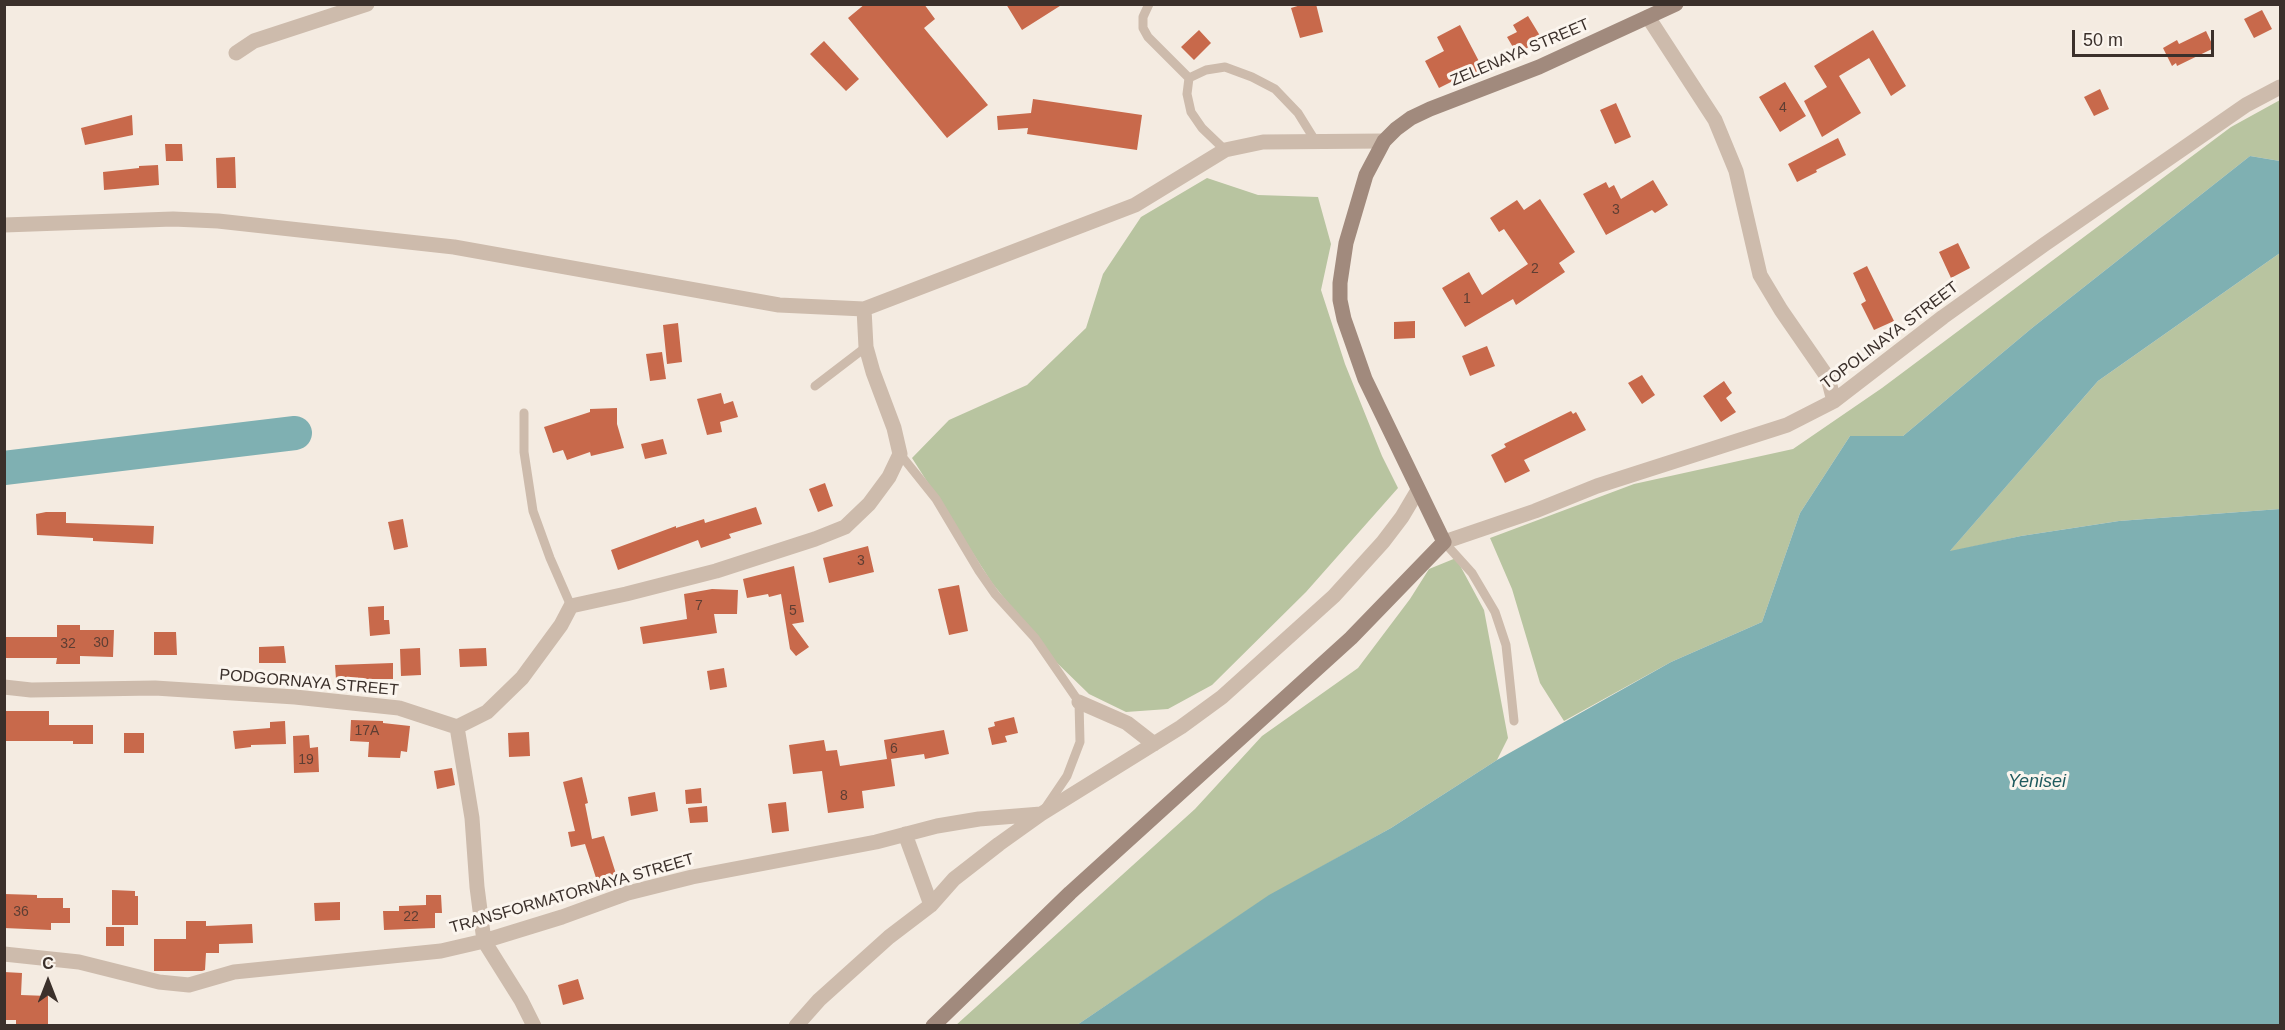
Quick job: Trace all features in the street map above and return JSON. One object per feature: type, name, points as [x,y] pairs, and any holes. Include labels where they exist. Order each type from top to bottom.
[{"type":"street","points":[[236,53],[254,41],[367,4]]},
{"type":"street","name":"ZELENAYA STREET","points":[[1384,141],[1396,129],[1420,114],[1539,67],[1676,4]]},
{"type":"street","points":[[1648,17],[1715,120],[1736,171],[1760,275],[1828,378],[1834,401]]},
{"type":"street","name":"TOPOLINAYA STREET","points":[[1444,542],[1535,511],[1606,483],[1787,425],[1834,401],[1943,317],[2045,244],[2246,105],[2280,87]]},
{"type":"street","points":[[4,225],[173,219],[218,221],[454,247],[779,305],[864,309],[1135,205],[1225,150],[1263,142],[1384,141],[1366,175],[1346,243],[1340,300],[1344,319],[1365,379],[1444,542],[1351,638],[1070,893],[933,1026]]},
{"type":"street","points":[[534,1026],[522,1000],[484,941],[471,818],[457,727],[487,712],[522,678],[561,625],[571,606],[716,571],[815,539],[844,527],[869,504],[889,477],[900,454],[894,428],[866,347],[864,309]]},
{"type":"street","points":[[796,1026],[819,1000],[880,945],[931,905],[954,879],[999,844],[1041,814],[1154,744],[1222,697],[1334,596],[1383,542],[1402,517],[1418,490]]},
{"type":"street","name":"PODGORNAYA STREET","points":[[4,687],[31,690],[155,688],[296,697],[399,708],[457,727]]},
{"type":"street","points":[[1079,702],[1127,723],[1154,744]]},
{"type":"street","name":"TRANSFORMATORNAYA STREET","points":[[4,954],[79,962],[159,982],[189,985],[234,972],[441,951],[484,941],[562,917],[628,893],[692,877],[876,842],[979,819],[1041,814]]},
{"type":"street","points":[[905,834],[931,905]]},
{"type":"lane","points":[[1149,4],[1143,17],[1143,28],[1148,37],[1189,78]]},
{"type":"lane","points":[[1189,78],[1206,70],[1225,67],[1252,77],[1275,89],[1298,113],[1316,142]]},
{"type":"lane","points":[[1189,78],[1187,94],[1191,112],[1202,128],[1225,150]]},
{"type":"lane","points":[[815,386],[866,347]]},
{"type":"lane","points":[[524,413],[524,452],[532,511],[571,606]]},
{"type":"lane","points":[[900,454],[936,499],[979,572],[995,594],[1035,638],[1079,702],[1080,742],[1067,776],[1041,814]]},
{"type":"lane","points":[[1444,542],[1472,573],[1495,612],[1506,645],[1514,721]]},
{"type":"green space","points":[[2280,100],[2280,161],[2250,156],[2032,328],[1903,436],[1850,436],[1800,513],[1762,622],[1671,662],[1564,721],[1540,683],[1512,589],[1490,538],[1634,484],[1793,449],[1882,388],[2231,127]]},
{"type":"green space","points":[[1207,178],[1258,195],[1318,197],[1331,244],[1321,290],[1345,364],[1382,456],[1398,488],[1306,592],[1212,685],[1168,709],[1126,712],[1089,694],[1054,660],[992,583],[912,458],[949,420],[1027,385],[1086,328],[1103,274],[1141,217]]},
{"type":"green space","points":[[2280,253],[2280,509],[2119,521],[2021,536],[1949,552],[2098,381]]},
{"type":"green space","points":[[1456,558],[1484,610],[1508,738],[1497,760],[1391,828],[1269,896],[1077,1025],[955,1026],[1195,809],[1262,736],[1358,668],[1410,599],[1429,569]]},
{"type":"water","name":"Yenisei","points":[[2250,156],[2280,161],[2280,253],[2098,381],[1950,551],[2021,536],[2119,521],[2280,509],[2280,1025],[1077,1025],[1269,895],[1391,828],[1497,760],[1671,662],[1762,622],[1800,513],[1850,436],[1903,436],[2032,328]]},
{"type":"building","points":[[865,4],[924,4],[935,19],[924,28],[988,105],[947,138],[848,18]]},
{"type":"building","points":[[1006,4],[1063,4],[1022,30]]},
{"type":"building","points":[[1304,4],[1316,4],[1323,32],[1300,38],[1291,8]]},
{"type":"building","points":[[2262,10],[2272,29],[2254,38],[2244,19]]},
{"type":"building","points":[[1528,16],[1542,39],[1517,54],[1507,37],[1517,32],[1513,25]]},
{"type":"building","points":[[1460,25],[1483,69],[1439,88],[1425,61],[1444,51],[1437,37]]},
{"type":"building","points":[[1199,30],[1211,43],[1194,60],[1181,47]]},
{"type":"building","points":[[1873,30],[1906,86],[1891,96],[1869,58],[1839,76],[1861,113],[1822,137],[1804,101],[1827,87],[1814,66]]},
{"type":"building","points":[[2206,31],[2214,48],[2177,66],[2176,63],[2172,66],[2163,48],[2177,40],[2179,44]]},
{"type":"building","points":[[824,41],[859,79],[846,91],[810,54]]},
{"type":"building","points":[[1785,82],[1806,116],[1780,132],[1759,97]]},
{"type":"building","points":[[2100,89],[2109,109],[2094,116],[2084,97]]},
{"type":"building","points":[[1033,99],[1142,115],[1137,150],[1027,134],[1028,128],[998,130],[997,116],[1031,113]]},
{"type":"building","points":[[1616,103],[1631,137],[1615,144],[1600,110]]},
{"type":"building","points":[[132,115],[133,135],[85,145],[81,128]]},
{"type":"building","points":[[1838,138],[1846,155],[1797,182],[1788,164]]},
{"type":"building","points":[[165,144],[182,144],[183,161],[166,161]]},
{"type":"building","points":[[235,157],[236,188],[217,188],[216,158]]},
{"type":"building","points":[[158,165],[159,185],[104,190],[103,172]]},
{"type":"building","points":[[1653,180],[1668,205],[1655,213],[1652,210],[1606,235],[1583,194],[1606,182],[1609,188],[1614,185],[1621,199]]},
{"type":"building","points":[[1540,199],[1575,252],[1559,263],[1565,272],[1516,305],[1513,299],[1465,327],[1442,288],[1469,272],[1482,295],[1528,264],[1504,229],[1499,232],[1490,218],[1517,200],[1524,210]]},
{"type":"building","points":[[1958,243],[1970,268],[1951,278],[1939,252]]},
{"type":"building","points":[[1867,266],[1894,321],[1874,330],[1861,304],[1866,301],[1853,273]]},
{"type":"building","points":[[1415,321],[1415,338],[1394,339],[1394,322]]},
{"type":"building","points":[[678,323],[682,362],[667,364],[663,325]]},
{"type":"building","points":[[1487,346],[1495,366],[1470,376],[1462,356]]},
{"type":"building","points":[[662,352],[666,379],[650,381],[646,354]]},
{"type":"building","points":[[1642,375],[1655,395],[1642,404],[1628,383]]},
{"type":"building","points":[[1724,381],[1732,393],[1726,398],[1736,412],[1721,422],[1703,396]]},
{"type":"building","points":[[721,393],[724,404],[733,401],[738,417],[720,422],[722,432],[707,435],[697,399]]},
{"type":"building","points":[[617,408],[617,424],[624,448],[591,456],[590,452],[567,460],[563,450],[553,453],[544,427],[590,412],[590,409]]},
{"type":"building","points":[[1571,411],[1573,414],[1576,412],[1586,430],[1524,460],[1530,471],[1505,483],[1491,455],[1506,447],[1504,444]]},
{"type":"building","points":[[663,439],[667,454],[645,459],[641,444]]},
{"type":"building","points":[[825,483],[833,506],[818,512],[809,489]]},
{"type":"building","points":[[756,507],[762,524],[729,534],[731,538],[701,548],[698,540],[618,570],[611,550],[676,526],[676,528],[704,519],[705,523]]},
{"type":"building","points":[[66,512],[66,523],[154,526],[153,544],[37,535],[36,514]]},
{"type":"building","points":[[403,519],[408,547],[394,550],[388,522]]},
{"type":"building","points":[[868,546],[874,572],[829,583],[823,558]]},
{"type":"building","points":[[794,566],[804,622],[792,624],[809,647],[796,656],[790,649],[781,594],[747,598],[743,579]]},
{"type":"building","points":[[959,585],[968,631],[949,635],[938,589]]},
{"type":"building","points":[[712,589],[738,590],[737,614],[714,614],[717,633],[643,644],[640,627],[687,619],[684,594]]},
{"type":"building","points":[[384,606],[384,620],[389,620],[390,634],[370,636],[368,607]]},
{"type":"building","points":[[57,625],[80,625],[80,630],[114,630],[113,657],[80,656],[80,664],[56,664],[57,658],[6,658],[6,637],[57,637]]},
{"type":"building","points":[[154,632],[176,632],[177,655],[154,655]]},
{"type":"building","points":[[284,646],[286,663],[259,663],[259,647]]},
{"type":"building","points":[[420,648],[421,675],[401,676],[400,649]]},
{"type":"building","points":[[486,648],[487,666],[460,667],[459,649]]},
{"type":"building","points":[[393,663],[393,679],[336,679],[335,665]]},
{"type":"building","points":[[724,668],[727,687],[710,690],[707,671]]},
{"type":"building","points":[[4,711],[49,711],[49,725],[93,725],[93,744],[73,744],[73,741],[4,741]]},
{"type":"building","points":[[1014,717],[1018,733],[1005,736],[1007,742],[992,745],[988,728],[995,726],[994,722]]},
{"type":"building","points":[[351,720],[383,721],[383,723],[410,726],[407,752],[401,751],[400,758],[368,757],[369,742],[350,741]]},
{"type":"building","points":[[285,721],[286,744],[251,745],[251,747],[235,749],[233,731],[270,728],[270,722]]},
{"type":"building","points":[[944,730],[949,754],[925,759],[924,754],[891,759],[895,786],[862,791],[864,808],[828,813],[822,771],[793,774],[789,745],[824,740],[826,751],[837,750],[840,766],[887,759],[884,740]]},
{"type":"building","points":[[529,732],[530,756],[509,757],[508,733]]},
{"type":"building","points":[[124,733],[144,733],[144,753],[124,753]]},
{"type":"building","points":[[309,735],[310,748],[318,747],[319,772],[294,773],[293,736]]},
{"type":"building","points":[[452,768],[455,785],[437,789],[434,771]]},
{"type":"building","points":[[582,777],[592,839],[604,836],[616,874],[597,881],[585,844],[571,847],[568,832],[575,831],[563,782]]},
{"type":"building","points":[[701,788],[702,803],[686,804],[685,790]]},
{"type":"building","points":[[655,792],[658,811],[631,816],[628,797]]},
{"type":"building","points":[[786,802],[789,831],[772,833],[768,804]]},
{"type":"building","points":[[707,806],[708,822],[690,823],[688,808]]},
{"type":"building","points":[[112,890],[135,891],[135,896],[138,896],[138,925],[112,925]]},
{"type":"building","points":[[4,894],[63,898],[63,908],[70,908],[70,923],[51,923],[51,930],[4,928]]},
{"type":"building","points":[[426,895],[441,895],[442,913],[435,913],[435,928],[384,930],[383,911],[399,911],[399,906],[426,905]]},
{"type":"building","points":[[340,902],[340,920],[315,921],[314,903]]},
{"type":"building","points":[[186,921],[206,921],[206,926],[252,924],[253,943],[219,944],[219,953],[206,953],[205,970],[202,971],[154,971],[154,939],[186,939]]},
{"type":"building","points":[[106,927],[124,927],[124,946],[106,946]]},
{"type":"building","points":[[4,972],[22,973],[21,995],[48,996],[48,1026],[16,1026],[16,1020],[4,1020]]},
{"type":"building","points":[[578,979],[584,999],[563,1005],[558,985]]},
{"type":"waterway","points":[[4,468],[295,433]]}]
